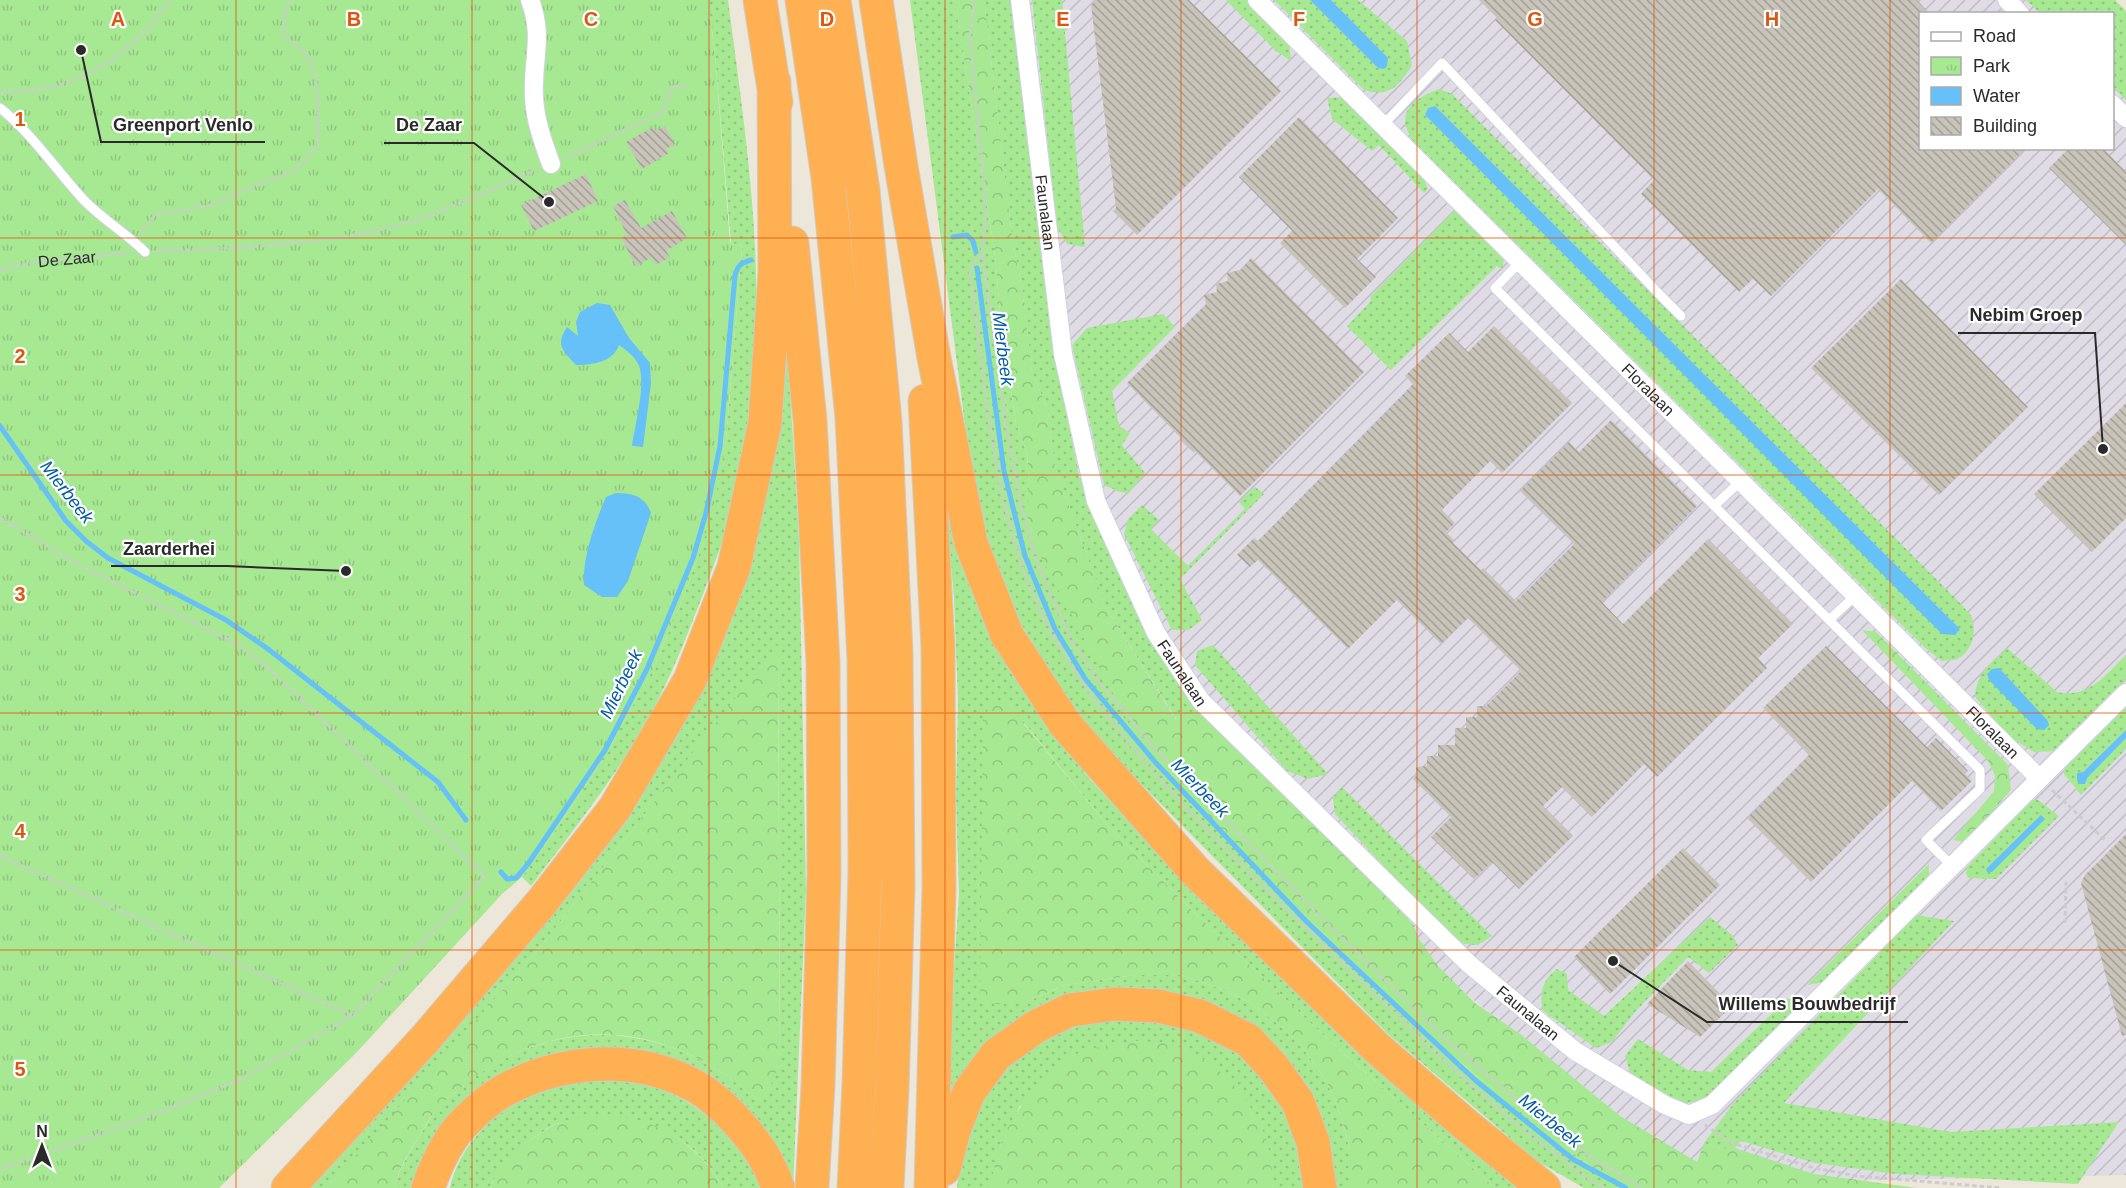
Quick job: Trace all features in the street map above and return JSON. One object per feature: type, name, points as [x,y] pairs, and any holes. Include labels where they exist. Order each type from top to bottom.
[{"type":"highway","points":[[760,0],[774,82],[786,179],[810,420],[823,662],[824,874],[818,1086],[812,1188]]},
{"type":"highway","points":[[802,0],[828,178],[851,406],[864,660],[865,872],[854,1188]]},
{"type":"highway","points":[[834,0],[862,190],[883,398],[897,653],[898,886],[887,1188]]},
{"type":"highway","points":[[876,0],[901,166],[934,358],[971,543],[1007,635],[1065,724],[1195,871],[1378,1049],[1544,1188]]},
{"type":"highway","points":[[288,1188],[425,1039],[542,902],[615,808],[690,680],[734,567],[765,423],[775,271],[774,82]]},
{"type":"highway","points":[[901,166],[926,407],[938,647],[939,888],[931,1188]]},
{"type":"highway","points":[[939,1188],[954,1130],[969,1092],[996,1055],[1035,1027],[1070,1010],[1115,1004],[1158,1005],[1200,1016],[1248,1040],[1273,1067],[1298,1102],[1313,1142],[1320,1188]]},
{"type":"highway","points":[[428,1188],[445,1150],[464,1122],[503,1091],[529,1078],[563,1068],[593,1065],[633,1065],[659,1071],[694,1085],[723,1106],[753,1140],[772,1168],[778,1188]]},
{"type":"street","points":[[530,0],[537,24],[538,39],[534,107],[551,164]]},
{"type":"street","name":"Faunalaan","points":[[1020,0],[1063,354],[1096,501],[1156,633],[1201,701],[1469,964],[1575,1051],[1665,1105],[1689,1115]]},
{"type":"street","name":"Floralaan","points":[[1257,0],[2040,778]]},
{"type":"street","points":[[2007,0],[2018,12]]},
{"type":"street","points":[[2114,106],[2126,118]]},
{"type":"street","points":[[1689,1115],[1712,1105],[2126,693]]},
{"type":"lane","points":[[1384,124],[1442,63],[1681,316]]},
{"type":"lane","points":[[0,108],[32,138],[91,207],[132,238],[145,252]]},
{"type":"lane","points":[[1521,261],[1495,288],[1980,770],[1980,789],[1926,840],[1952,866]]},
{"type":"lane","points":[[1714,506],[1741,481]]},
{"type":"lane","points":[[1829,620],[1856,595]]},
{"type":"path","points":[[0,92],[17,92],[56,86],[91,72],[125,51],[153,25],[170,0]]},
{"type":"path","points":[[145,252],[142,232],[155,215],[210,205],[297,168],[318,144],[318,94],[315,76],[305,53],[282,35],[290,0]]},
{"type":"path","name":"De Zaar","points":[[0,270],[40,261],[145,252],[268,246],[379,230],[448,208],[551,164],[663,112],[671,87],[687,86]]},
{"type":"path","points":[[982,255],[1012,458],[1032,546],[1041,573],[1072,641],[1100,683],[1152,746],[1347,944],[1450,1043],[1527,1108],[1595,1160],[1643,1188]]},
{"type":"path","points":[[0,518],[81,566],[239,645],[254,656],[485,876],[352,1016],[236,1082],[0,1169]]},
{"type":"path","points":[[2040,778],[2106,841]]},
{"type":"path","points":[[0,856],[352,1016]]},
{"type":"path","points":[[2065,923],[2066,882]]},
{"type":"path","points":[[1689,1115],[1732,1143],[1814,1168],[1857,1176],[2001,1188]]},
{"type":"shaded area","points":[[935,0],[2094,0],[2107,12],[1919,12],[1919,150],[2114,150],[2114,19],[2126,31],[2126,1175],[1696,1184],[1110,699]]},
{"type":"green space","points":[[0,0],[708,0],[715,54],[730,242],[742,246],[726,441],[716,496],[703,543],[683,598],[652,671],[615,738],[575,803],[522,877],[502,894],[357,1052],[219,1188],[0,1188]]},
{"type":"green space","points":[[708,0],[728,0],[748,162],[755,244],[755,344],[748,423],[739,481],[729,522],[710,576],[664,688],[635,741],[607,784],[531,886],[522,877],[575,803],[652,671],[703,543],[726,441],[742,246],[731,243],[715,54]]},
{"type":"green space","points":[[910,0],[955,0],[995,256],[1002,333],[1016,423],[1027,453],[1029,485],[1189,803],[1442,1048],[1597,1172],[1626,1188],[1584,1188],[1537,1161],[1388,1034],[1083,725],[1008,603],[976,510]]},
{"type":"green space","points":[[955,0],[984,0],[1012,237],[1022,287],[1032,372],[1048,411],[1055,467],[1106,608],[1176,720],[1201,709],[1413,924],[1419,939],[1438,966],[1475,1003],[1520,1034],[1620,1116],[1697,1162],[1704,1143],[1721,1149],[1735,1148],[1814,1174],[1917,1188],[1626,1188],[1577,1157],[1442,1048],[1189,803],[1141,747],[1027,530],[1029,485],[1027,453],[1016,423],[1002,333],[995,256]]},
{"type":"green space","points":[[984,0],[1011,0],[1061,383],[1079,476],[1141,619],[1201,709],[1177,720],[1106,608],[1055,467],[1048,411],[1032,372],[1022,287],[1012,237]]},
{"type":"green space","points":[[1032,0],[1062,0],[1085,247],[1067,244],[1057,227]]},
{"type":"green space","points":[[1226,0],[1247,0],[1289,43],[1291,61],[1276,51]]},
{"type":"green space","points":[[1274,0],[1310,0],[1378,68],[1387,57],[1331,0],[1358,0],[1407,41],[1412,66],[1398,84],[1387,91],[1364,90]]},
{"type":"green space","points":[[2026,0],[2115,0],[2126,11],[2126,100],[2114,88],[2114,12],[2039,12]]},
{"type":"green space","points":[[1439,89],[1452,94],[1961,604],[1971,616],[1974,628],[1970,646],[1962,656],[1955,660],[1942,661],[1924,647],[1411,139],[1405,121],[1408,109],[1417,100]],"holes":[[[1435,106],[1960,629],[1943,634],[1425,115],[1428,108]]]},
{"type":"green space","points":[[1344,97],[1421,172],[1428,189],[1424,193],[1379,145],[1372,151],[1332,119],[1327,98]]},
{"type":"green space","points":[[1456,209],[1501,251],[1504,259],[1502,270],[1497,266],[1391,370],[1347,326],[1371,301],[1370,297]]},
{"type":"green space","points":[[780,286],[789,373],[799,539],[806,890],[793,1188],[711,1091],[532,1070],[416,1188],[394,1188],[408,1154],[439,1105],[479,1074],[501,1061],[548,1042],[598,1035],[624,1036],[666,1045],[696,1057],[761,1102],[780,1065],[778,645],[538,950],[358,1155],[327,1188],[299,1188],[422,1057],[718,645]]},
{"type":"green space","points":[[1163,314],[1175,327],[1112,391],[1119,426],[1130,433],[1122,445],[1145,473],[1129,493],[1120,492],[1104,485],[1072,345],[1087,328]]},
{"type":"green space","points":[[1255,487],[1264,494],[1180,579],[1202,620],[1189,630],[1172,630],[1124,534],[1128,519],[1142,505],[1159,520],[1151,529],[1188,566],[1245,509],[1239,502]]},
{"type":"green space","points":[[947,516],[960,553],[1063,744],[1087,776],[1155,846],[1527,1188],[1495,1188],[1320,1032],[1110,828],[1024,723],[1026,1002],[1065,985],[1135,975],[1181,975],[1222,989],[1253,1004],[1289,1033],[1305,1050],[1327,1082],[1341,1117],[1350,1150],[1350,1188],[1328,1188],[1258,1031],[1220,1007],[1182,995],[1065,1007],[948,1128],[949,1045],[959,894],[956,799],[958,699],[954,599]]},
{"type":"green space","points":[[1862,630],[1876,632],[2008,765],[2011,790],[1966,842],[1953,840],[1994,791],[1995,775],[1988,761]]},
{"type":"green space","points":[[778,644],[780,1065],[762,1103],[698,1058],[652,1041],[626,1036],[600,1035],[548,1042],[500,1061],[439,1106],[411,1148],[394,1188],[327,1188],[538,950]]},
{"type":"green space","points":[[1213,645],[1328,774],[1308,779],[1287,771],[1195,665],[1197,651]]},
{"type":"green space","points":[[2007,648],[2057,692],[2078,692],[2087,689],[2096,684],[2126,655],[2126,679],[2056,751],[2034,752],[2009,737],[1975,697],[1978,681],[1990,664]]},
{"type":"green space","points":[[1005,701],[1110,828],[1195,913],[1320,1032],[1495,1188],[1350,1188],[1350,1150],[1341,1117],[1327,1082],[1305,1050],[1289,1033],[1253,1004],[1222,989],[1181,975],[1135,975],[1065,985],[1026,1002],[995,1004],[980,999],[983,718],[992,703]]},
{"type":"green space","points":[[2126,707],[2126,730],[2083,772],[2077,774],[2085,784],[2087,778],[2126,738],[2126,749],[2081,795],[2064,774],[2064,769]]},
{"type":"green space","points":[[1342,787],[1492,936],[1478,945],[1464,944],[1448,935],[1335,814],[1333,798]]},
{"type":"green space","points":[[2032,800],[2038,800],[2059,816],[1996,879],[1968,878],[1967,867]]},
{"type":"green space","points":[[1929,864],[1928,882],[1825,982],[1807,985]]},
{"type":"green space","points":[[1916,915],[1954,921],[1784,1103],[1951,1132],[2119,1122],[2078,1184],[1896,1174],[1815,1163],[1741,1141],[1735,1148],[1721,1149],[1704,1143],[1733,1104]]},
{"type":"green space","points":[[1710,917],[1732,935],[1738,945],[1709,973],[1688,957],[1635,1012],[1612,1042],[1596,1048],[1543,1011],[1541,999],[1543,988],[1548,978],[1557,969],[1567,974],[1568,990],[1604,1016]]},
{"type":"green space","points":[[1787,999],[1795,999],[1789,1018],[1705,1101],[1683,1103],[1631,1077],[1625,1056],[1638,1039],[1688,1070],[1711,1072]]},
{"type":"green space","points":[[1170,1019],[1246,1056],[1290,1117],[1303,1169],[1304,1188],[1273,1188],[1265,1135],[1020,1106],[1000,1146],[991,1188],[957,1188],[970,1131],[982,1104],[997,1080],[1016,1060],[1039,1042],[1065,1029],[1094,1021]]},
{"type":"green space","points":[[1136,1041],[1164,1042],[1184,1048],[1199,1056],[1226,1077],[1248,1104],[1264,1133],[1270,1153],[1273,1188],[991,1188],[993,1171],[1002,1140],[1016,1113],[1036,1088],[1066,1060],[1076,1054],[1101,1046]]},
{"type":"green space","points":[[593,1080],[642,1083],[686,1101],[717,1124],[731,1139],[754,1170],[763,1188],[723,1188],[697,1153],[661,1129],[619,1118],[598,1117],[564,1122],[549,1127],[510,1158],[490,1188],[450,1188],[461,1158],[470,1144],[506,1109],[548,1087]]},
{"type":"green space","points":[[595,1116],[637,1120],[663,1130],[698,1155],[708,1165],[723,1188],[490,1188],[500,1168],[516,1150],[553,1125],[572,1119]]},
{"type":"water","points":[[1310,0],[1331,0],[1388,58],[1387,66],[1384,69],[1378,68]]},
{"type":"water","points":[[1435,106],[1960,629],[1955,635],[1942,634],[1425,115],[1428,108]]},
{"type":"water","points":[[597,303],[610,305],[629,338],[650,363],[651,383],[643,447],[632,446],[641,384],[641,374],[636,360],[619,345],[607,359],[576,365],[562,348],[563,333],[567,327],[578,336],[576,322],[580,312]]},
{"type":"water","points":[[616,493],[642,499],[651,513],[628,581],[617,597],[602,597],[584,585],[585,564],[594,529],[606,497]]},
{"type":"water","points":[[1999,668],[2047,720],[2049,725],[2044,730],[2037,729],[1989,680],[1987,674],[1992,669]]},
{"type":"water","points":[[2126,730],[2126,738],[2087,778],[2085,784],[2077,781],[2077,773],[2083,772]]},
{"type":"water","points":[[2041,815],[2045,819],[1992,872],[1987,872],[1986,869]]},
{"type":"building","points":[[1096,0],[1189,0],[1281,91],[1137,235],[1113,211],[1116,208],[1091,5]]},
{"type":"building","points":[[1479,0],[1917,0],[1928,12],[1919,12],[1919,150],[2024,150],[1931,243],[1878,189],[1771,296],[1753,279],[1739,292],[1641,194],[1654,180],[1495,20],[1497,18]]},
{"type":"building","points":[[1299,117],[1398,218],[1357,259],[1376,277],[1345,308],[1280,243],[1292,231],[1239,177]]},
{"type":"building","points":[[665,126],[675,144],[666,149],[669,153],[642,169],[626,142],[653,127],[656,131]]},
{"type":"building","points":[[2067,150],[2105,150],[2126,172],[2126,245],[2049,168]]},
{"type":"building","points":[[586,174],[598,201],[534,231],[521,205]]},
{"type":"building","points":[[625,200],[641,228],[672,211],[687,238],[666,251],[670,257],[656,265],[652,257],[636,266],[621,238],[627,235],[613,206]]},
{"type":"building","points":[[1251,258],[1364,372],[1240,496],[1195,451],[1194,453],[1181,441],[1182,439],[1127,383],[1206,304],[1204,295],[1217,292],[1216,284],[1228,281],[1227,273],[1240,270]]},
{"type":"building","points":[[1901,279],[2028,407],[1939,495],[1811,368]]},
{"type":"building","points":[[1494,326],[1572,403],[1502,473],[1490,461],[1442,510],[1455,523],[1446,532],[1455,541],[1453,543],[1481,570],[1483,568],[1516,601],[1574,544],[1520,491],[1569,442],[1579,452],[1611,420],[1697,506],[1602,602],[1623,624],[1708,539],[1793,624],[1758,658],[1767,668],[1657,777],[1644,764],[1592,817],[1562,787],[1543,806],[1573,836],[1519,889],[1492,862],[1474,879],[1431,837],[1451,817],[1413,779],[1416,776],[1416,767],[1427,766],[1427,756],[1438,756],[1438,745],[1455,745],[1455,728],[1466,728],[1466,717],[1477,717],[1477,706],[1486,706],[1521,671],[1468,618],[1441,644],[1397,600],[1348,649],[1258,560],[1250,567],[1237,555],[1254,538],[1258,541],[1413,384],[1405,376],[1449,333],[1468,352]]},
{"type":"building","points":[[2126,403],[2126,518],[2092,552],[2034,494]]},
{"type":"building","points":[[1826,646],[1927,747],[1936,738],[1968,771],[1965,774],[1972,781],[1941,811],[1912,781],[1811,882],[1747,818],[1809,755],[1763,708]]},
{"type":"building","points":[[2126,834],[2126,1035],[2122,1036],[2081,883],[2085,875]]},
{"type":"building","points":[[1683,848],[1720,885],[1610,994],[1574,957]]},
{"type":"building","points":[[1688,961],[1732,1006],[1700,1037],[1647,1004]]},
{"type":"waterway","name":"Mierbeek","points":[[953,237],[967,235],[973,241],[976,252]]},
{"type":"waterway","name":"Mierbeek","points":[[501,872],[507,879],[516,878],[528,864],[605,750],[647,669],[693,558],[706,513],[720,446],[735,275],[740,265],[751,260]]},
{"type":"waterway","name":"Mierbeek","points":[[977,268],[1004,471],[1025,556],[1055,629],[1086,680],[1156,763],[1307,922],[1475,1080],[1574,1160],[1626,1188]]},
{"type":"waterway","name":"Mierbeek","points":[[0,426],[66,521],[86,541],[108,558],[226,620],[268,649],[438,782],[466,820]]},
{"type":"place","name":"Greenport Venlo","points":[[81,50]]},
{"type":"place","name":"De Zaar","points":[[549,202]]},
{"type":"place","name":"Nebim Groep","points":[[2103,449]]},
{"type":"place","name":"Zaarderhei","points":[[346,571]]},
{"type":"place","name":"Willems Bouwbedrijf","points":[[1613,961]]}]
